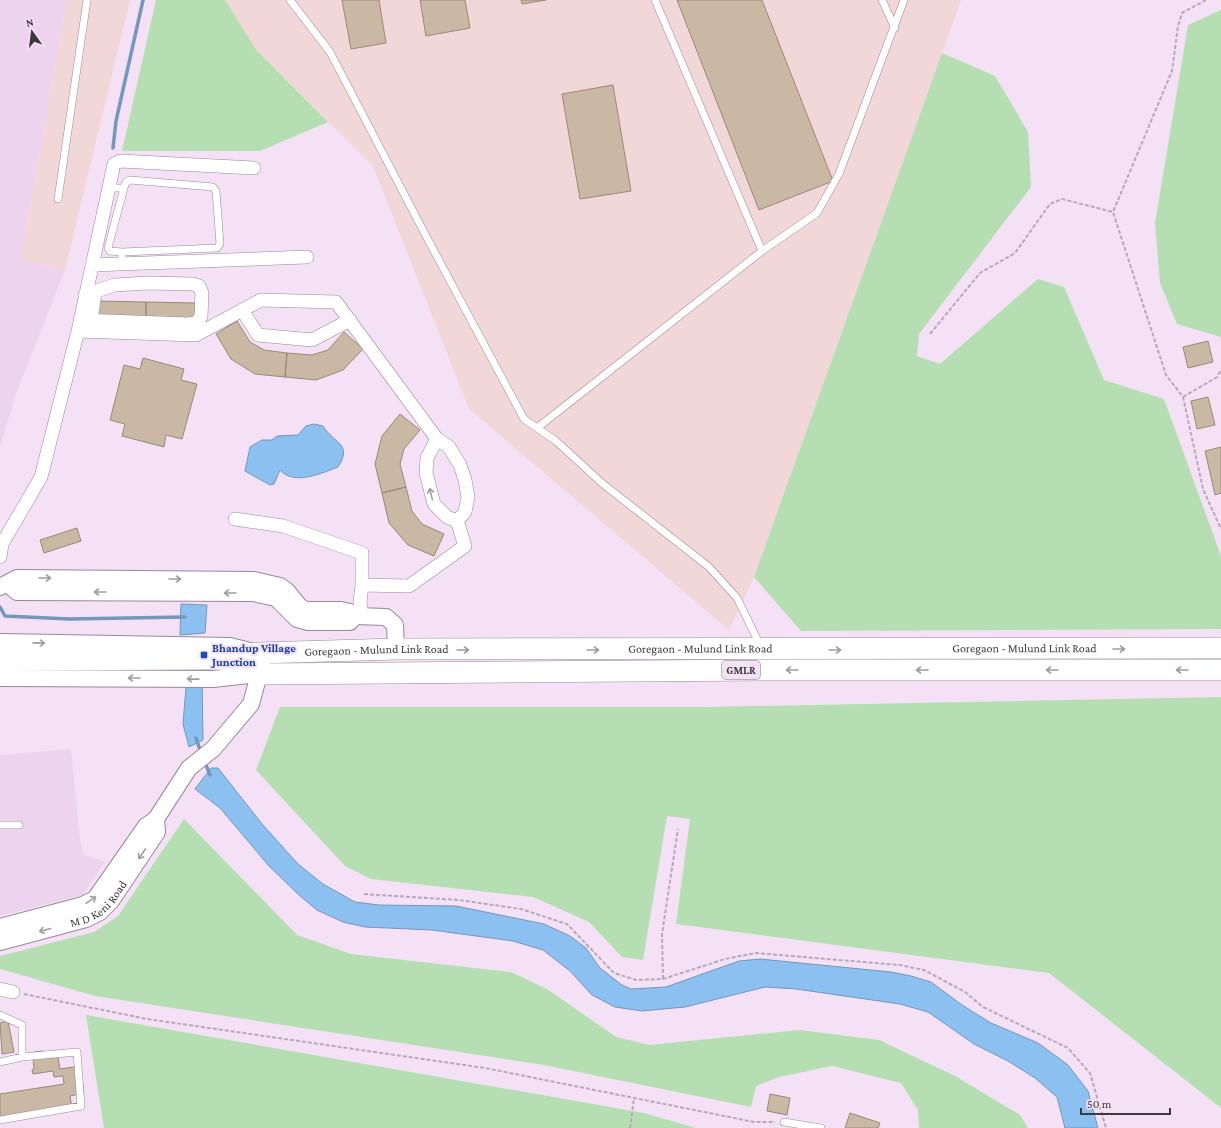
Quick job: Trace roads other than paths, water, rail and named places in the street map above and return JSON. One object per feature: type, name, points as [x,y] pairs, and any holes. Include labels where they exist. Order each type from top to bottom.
[{"type":"main road","name":"Goregaon - Mulund Link Road","points":[[213,661],[260,674],[1221,648]]},
{"type":"main road","name":"Goregaon - Mulund Link Road","points":[[213,661],[261,653],[396,650],[1221,670]]},
{"type":"main road","points":[[0,660],[213,661]]},
{"type":"street","points":[[0,557],[2,544],[41,477],[83,324],[90,293],[92,265],[114,164],[120,160],[254,168]]},
{"type":"street","points":[[92,265],[122,258],[201,255],[307,257]]},
{"type":"street","points":[[83,324],[188,324],[196,323],[201,316],[202,293],[199,286],[193,284],[130,283],[114,285],[90,293]]},
{"type":"street","points":[[83,324],[196,335],[261,300],[336,302],[437,439],[449,447],[460,465],[465,480],[468,497],[465,512],[457,521]]},
{"type":"street","points":[[242,310],[258,335],[312,340],[350,320]]},
{"type":"street","points":[[437,439],[427,458],[426,473],[434,504],[446,517],[457,521]]},
{"type":"street","points":[[235,519],[283,526],[362,553],[363,588],[360,602],[362,616]]},
{"type":"street","points":[[363,588],[409,586],[465,546],[457,521]]},
{"type":"street","points":[[4,586],[17,578],[254,587],[278,592],[287,591],[298,613],[306,610],[336,616],[350,612],[362,616],[386,617],[392,620],[394,625],[396,650]]},
{"type":"street","points":[[0,642],[175,661]]},
{"type":"street","name":"M D Keni Road","points":[[0,927],[83,905],[95,899],[146,826],[156,819],[189,768],[213,749],[250,704],[260,674],[261,653]]},
{"type":"street","points":[[0,678],[175,661]]},
{"type":"street","name":"M D Keni Road","points":[[0,942],[86,919],[100,912],[111,901],[157,832],[156,819]]},
{"type":"street","points":[[0,989],[13,992]]},
{"type":"lane","points":[[58,199],[87,0]]},
{"type":"lane","points":[[290,0],[330,52],[422,230],[524,419],[556,440],[603,484],[709,567],[737,598],[762,660]]},
{"type":"lane","points":[[655,0],[762,250]]},
{"type":"lane","points":[[882,0],[895,28]]},
{"type":"lane","points":[[537,428],[762,250],[817,213],[839,174],[895,28],[904,0]]},
{"type":"lane","points":[[122,258],[110,251],[108,248],[124,188],[126,182],[130,180],[213,187],[216,191],[220,244],[217,248],[201,255]]},
{"type":"lane","points":[[110,188],[124,188]]},
{"type":"lane","points":[[0,826],[19,825]]},
{"type":"lane","points":[[0,1015],[22,1025],[22,1057]]},
{"type":"lane","points":[[0,1062],[22,1057],[77,1052],[81,1106],[0,1120]]},
{"type":"lane","points":[[784,1122],[821,1128]]},
{"type":"water","points":[[314,424],[323,426],[343,448],[344,453],[338,467],[316,475],[300,478],[286,475],[280,470],[274,484],[270,485],[245,471],[250,447],[262,440],[272,440],[277,436],[298,435],[306,426]]},
{"type":"water","points":[[181,604],[207,605],[205,633],[180,635]]},
{"type":"water","points":[[187,675],[202,675],[203,740],[189,747],[183,724]]},
{"type":"water","points":[[211,768],[218,768],[262,824],[298,864],[323,884],[355,902],[379,905],[456,906],[544,924],[570,936],[586,948],[600,968],[622,985],[631,989],[666,987],[739,961],[760,959],[891,972],[931,982],[962,1005],[991,1023],[1038,1043],[1068,1065],[1088,1091],[1098,1128],[1065,1128],[1057,1097],[1035,1078],[1008,1061],[974,1044],[928,1012],[900,1004],[796,989],[765,987],[685,1007],[642,1011],[615,1007],[592,995],[570,971],[543,950],[513,941],[432,930],[365,927],[343,922],[317,910],[299,895],[269,866],[220,808],[195,789]]},
{"type":"waterway","points":[[113,148],[116,121],[143,0]]},
{"type":"waterway","points":[[0,607],[5,616],[69,619],[185,617]]},
{"type":"waterway","points":[[196,738],[201,753]]},
{"type":"waterway","points":[[204,760],[210,775]]},
{"type":"place","name":"Bhandup Village Junction","points":[[204,655]]}]
